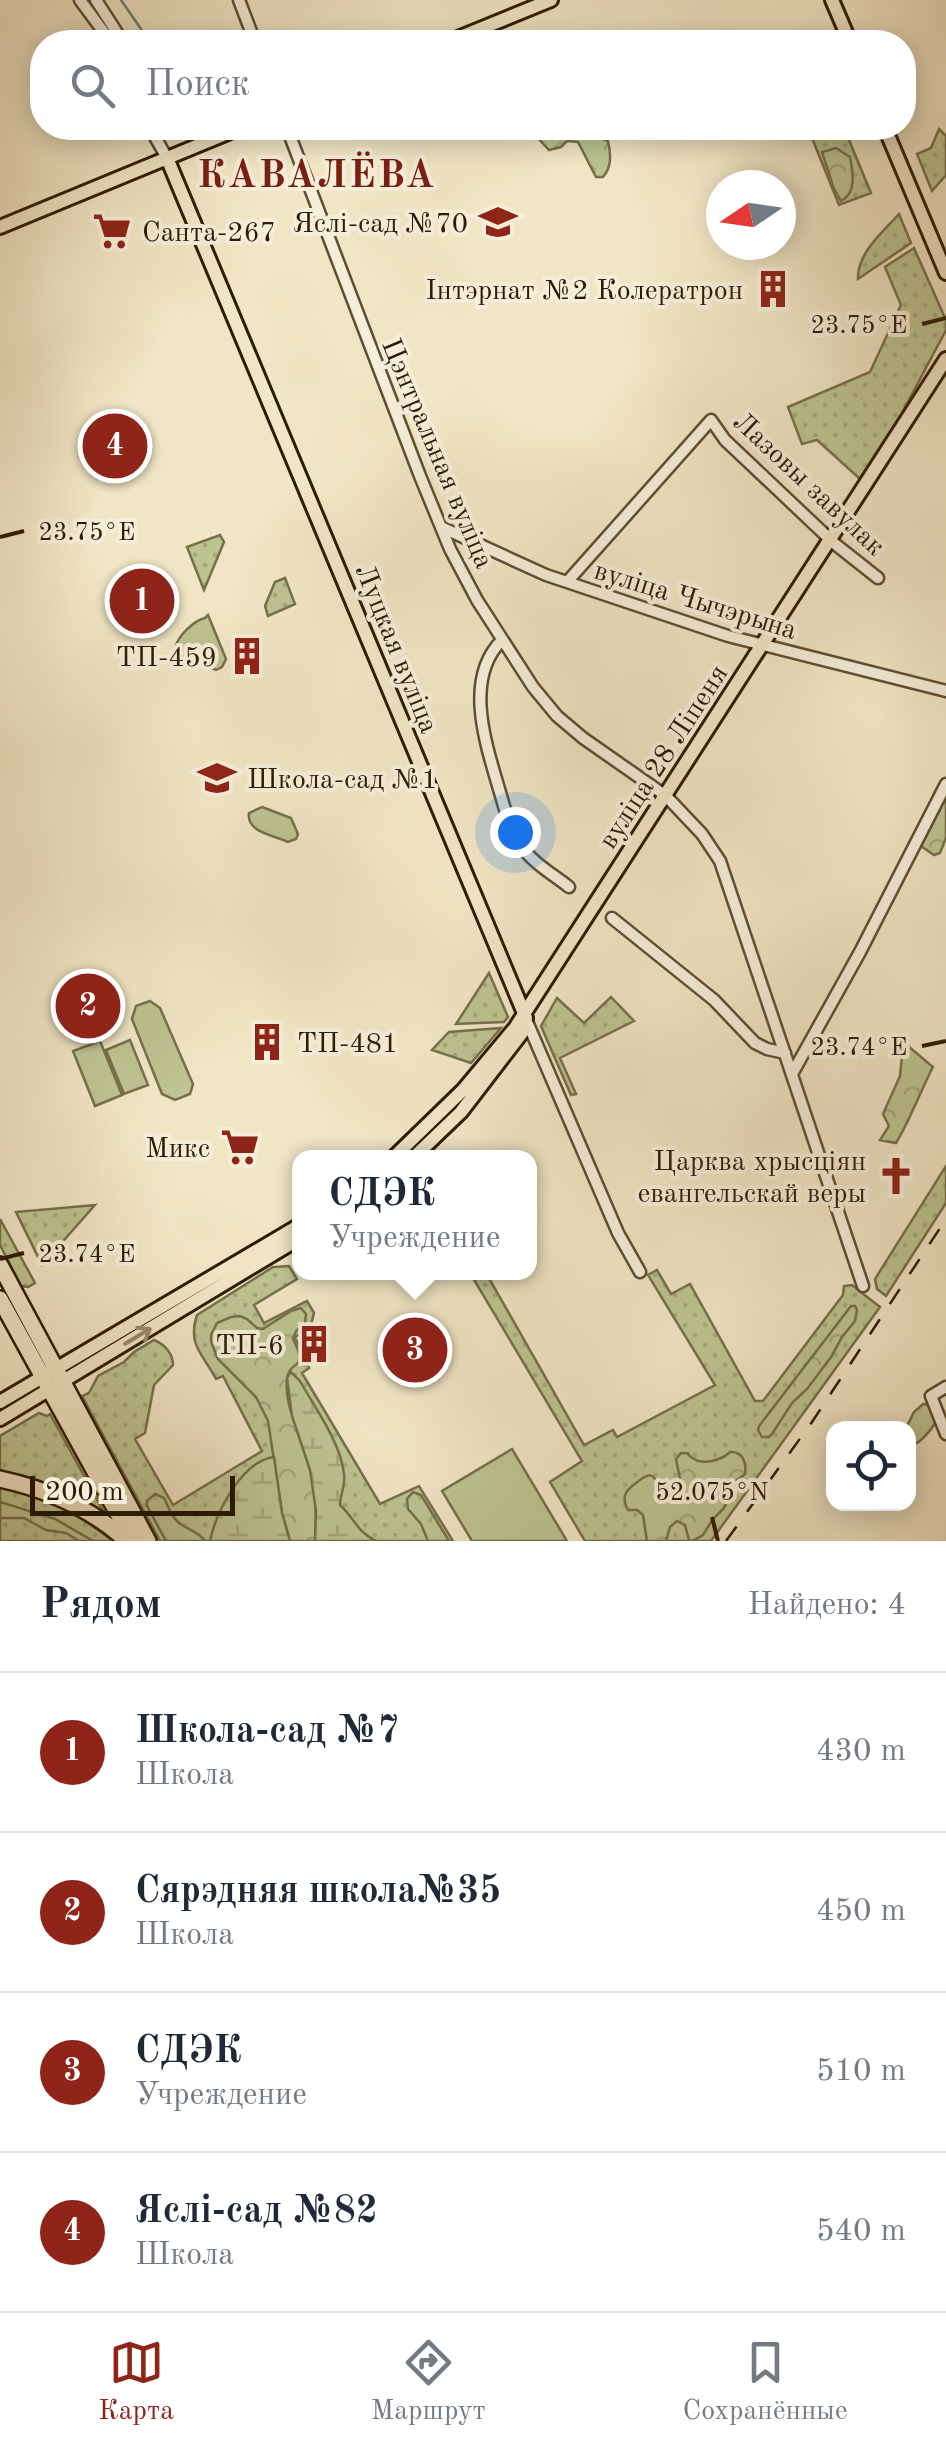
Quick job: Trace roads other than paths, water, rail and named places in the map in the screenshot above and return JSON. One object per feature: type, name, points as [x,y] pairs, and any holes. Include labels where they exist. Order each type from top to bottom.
[{"type":"highway","points":[[0,1265],[130,1541]]},
{"type":"highway","points":[[0,1299],[148,1541]]},
{"type":"highway","points":[[0,1479],[79,1507],[130,1541]]},
{"type":"main road","points":[[477,30],[551,0]]},
{"type":"main road","points":[[832,0],[845,30]]},
{"type":"main road","points":[[0,227],[205,140]]},
{"type":"main road","points":[[890,140],[946,273]]},
{"type":"main road","name":"Луцкая вуліца","points":[[165,154],[526,1019]]},
{"type":"main road","points":[[934,244],[946,262]]},
{"type":"main road","name":"вуліца 28 Ліпеня","points":[[418,1150],[478,1072],[526,1019],[767,646],[946,359]]},
{"type":"main road","name":"вуліца 28 Ліпеня","points":[[833,542],[946,371]]},
{"type":"main road","name":"вуліца 28 Ліпеня","points":[[404,1150],[442,1121]]},
{"type":"main road","points":[[0,1419],[52,1380],[292,1230]]},
{"type":"main road","points":[[0,1402],[52,1380],[292,1243]]},
{"type":"street","points":[[80,0],[102,30]]},
{"type":"street","points":[[96,0],[115,30]]},
{"type":"street","points":[[239,0],[250,30]]},
{"type":"street","name":"Луцкая вуліца","points":[[157,140],[165,154]]},
{"type":"street","name":"Луцкая вуліца","points":[[163,140],[165,154]]},
{"type":"street","name":"Цэнтральная вуліца","points":[[291,140],[441,527],[502,640],[557,716],[668,798],[720,860],[863,1286]]},
{"type":"street","name":"Лазовы завулак","points":[[567,582],[711,420],[725,440],[833,542],[878,578]]},
{"type":"street","name":"вуліца Чычэрына","points":[[441,527],[567,582],[767,646],[946,691]]},
{"type":"street","points":[[502,640],[489,659],[481,691],[482,724],[491,762],[521,846],[570,887]]},
{"type":"street","points":[[792,1074],[946,784]]},
{"type":"street","points":[[612,918],[714,1000],[755,1044],[785,1053]]},
{"type":"street","name":"Луцкая вуліца","points":[[526,1019],[618,1233],[640,1272]]},
{"type":"street","points":[[946,1387],[931,1396],[946,1434]]},
{"type":"waterway","points":[[121,0],[142,30]]},
{"type":"railway","points":[[726,1541],[812,1422],[946,1219]]},
{"type":"place","name":"Яслі-сад №70","points":[[498,222]]},
{"type":"place","name":"Санта-267","points":[[112,231]]},
{"type":"place","name":"Інтэрнат №2 Колератрон","points":[[773,289]]},
{"type":"place","name":"Яслі-сад №82","points":[[115,446]]},
{"type":"place","name":"Школа-сад №7","points":[[142,601]]},
{"type":"place","name":"ТП-459","points":[[247,656]]},
{"type":"place","name":"Школа-сад №1","points":[[217,778]]},
{"type":"place","name":"Сярэдняя школа№35","points":[[88,1006]]},
{"type":"place","name":"ТП-481","points":[[267,1042]]},
{"type":"place","name":"Микс","points":[[240,1147]]},
{"type":"place","name":"Царква хрысціян евангельскай веры","points":[[896,1176]]},
{"type":"place","name":"ТП-6","points":[[314,1344]]},
{"type":"place","name":"СДЭК","points":[[415,1350]]},
{"type":"district","name":"КАВАЛЁВА","points":[[317,174]]}]
